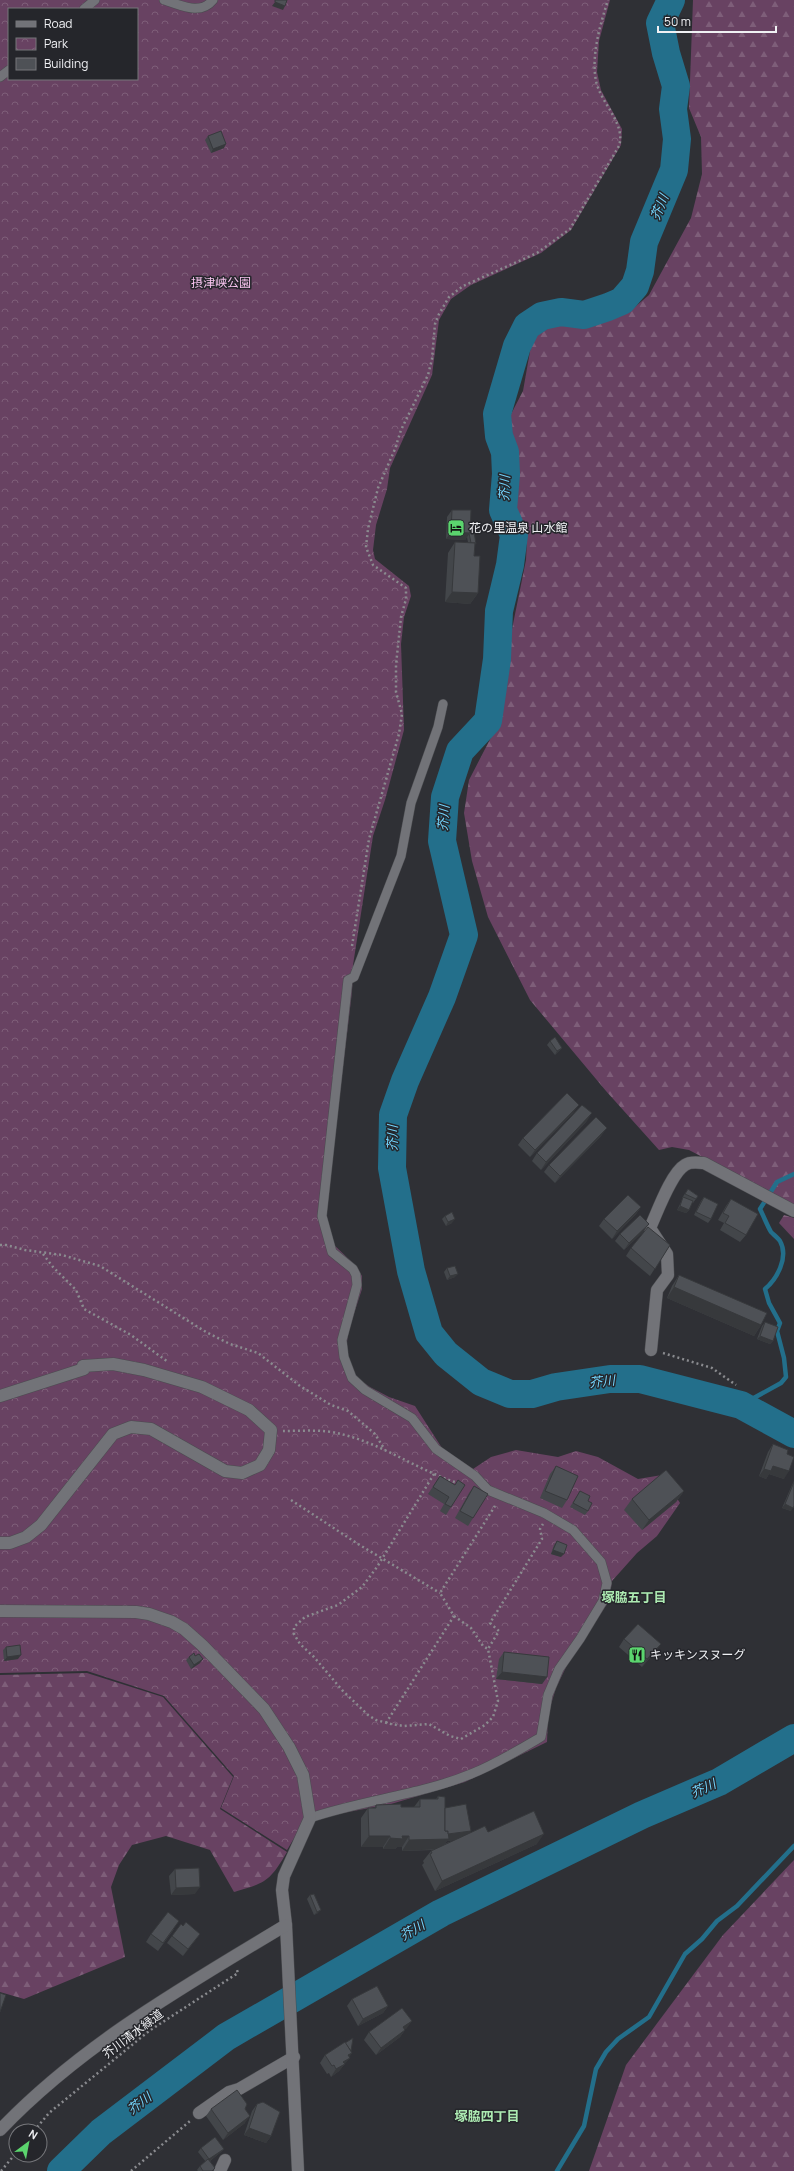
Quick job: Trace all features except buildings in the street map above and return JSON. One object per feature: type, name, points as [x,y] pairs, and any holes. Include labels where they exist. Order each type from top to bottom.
[{"type":"street","points":[[651,1350],[657,1290],[668,1275],[667,1254],[650,1228],[675,1176],[684,1165],[693,1162],[704,1163],[794,1211]]},
{"type":"street","points":[[0,1396],[84,1369],[83,1366],[113,1364],[144,1370],[202,1387],[250,1410],[271,1430],[269,1450],[260,1465],[242,1473],[225,1471],[151,1428],[131,1427],[113,1434],[41,1525],[26,1537],[10,1543],[0,1543]]},
{"type":"street","points":[[0,1611],[136,1612],[161,1618],[184,1629],[249,1692],[277,1726],[303,1775],[310,1818],[284,1876],[282,1890],[286,1924],[286,1949],[293,2054],[298,2171]]},
{"type":"street","points":[[0,2130],[69,2067],[118,2029],[172,1992],[286,1924]]},
{"type":"street","points":[[261,1940],[274,1941],[286,1949]]},
{"type":"street","points":[[199,2113],[229,2092],[239,2090],[293,2054]]},
{"type":"lane","points":[[85,8],[95,0]]},
{"type":"lane","points":[[164,0],[189,8],[200,9],[208,7],[213,0]]},
{"type":"lane","points":[[0,77],[8,71]]},
{"type":"lane","points":[[310,1818],[335,1810],[412,1792],[471,1774],[512,1754],[541,1737],[548,1695],[559,1669],[580,1639],[603,1601],[607,1583],[601,1562],[573,1530],[548,1516],[488,1490],[475,1476],[436,1449],[412,1418],[365,1390],[352,1378],[344,1357],[342,1340],[357,1285],[356,1275],[353,1269],[332,1252],[322,1216],[348,980],[354,977],[362,959],[400,856],[410,803],[438,727],[442,704]]},
{"type":"path","points":[[351,948],[369,839],[399,734],[402,714],[396,692],[396,665],[400,617],[406,599],[406,588],[373,565],[366,547],[368,529],[378,488],[395,449],[401,430],[428,375],[432,359],[435,324],[449,297],[463,286],[537,253],[570,229],[619,146],[622,137],[620,128],[599,92],[596,80],[598,38],[608,0]]},
{"type":"path","points":[[0,1245],[42,1253],[62,1255],[100,1266],[206,1332],[230,1344],[258,1353],[300,1386],[331,1405],[348,1411],[375,1434],[385,1450]]},
{"type":"path","points":[[42,1253],[53,1267],[76,1290],[84,1309],[131,1335],[153,1350],[173,1366],[184,1382]]},
{"type":"path","points":[[651,1350],[712,1368],[736,1385]]},
{"type":"path","points":[[271,1430],[340,1433],[385,1450],[434,1474],[460,1484]]},
{"type":"path","points":[[434,1474],[362,1587],[338,1605],[305,1617],[294,1627],[294,1634],[300,1644],[314,1657],[353,1702],[368,1715],[386,1723],[404,1726],[429,1724],[450,1736],[461,1739],[485,1725],[493,1717],[498,1701],[488,1648],[499,1631],[490,1623],[542,1539],[540,1529],[548,1516]]},
{"type":"path","points":[[440,1593],[502,1496]]},
{"type":"path","points":[[291,1500],[381,1558],[440,1593],[454,1616],[470,1628],[483,1646],[488,1648]]},
{"type":"path","points":[[386,1723],[454,1616]]},
{"type":"path","name":"芥川清水緑道","points":[[40,2123],[48,2113],[148,2031],[238,1973],[230,1957]]},
{"type":"path","points":[[131,2171],[199,2113]]},
{"type":"path","points":[[0,2171],[8,2162]]},
{"type":"green space","name":"摂津峡公園","points":[[0,0],[610,0],[599,41],[597,72],[601,90],[622,129],[621,145],[571,230],[541,253],[471,285],[451,299],[439,320],[432,375],[390,468],[387,489],[376,525],[373,550],[375,559],[409,586],[411,596],[404,617],[401,644],[404,730],[385,800],[373,836],[353,965],[352,992],[325,1216],[332,1243],[357,1267],[362,1276],[362,1289],[349,1329],[346,1348],[352,1371],[360,1380],[370,1387],[389,1397],[415,1406],[442,1448],[473,1469],[491,1457],[516,1450],[558,1457],[576,1451],[598,1457],[638,1479],[662,1475],[680,1503],[657,1536],[637,1553],[612,1581],[609,1601],[567,1665],[556,1688],[548,1714],[547,1742],[465,1782],[391,1804],[332,1815],[302,1825],[287,1850],[221,1808],[234,1776],[164,1696],[87,1671],[0,1673]]},
{"type":"green space","points":[[693,0],[794,0],[794,1205],[689,1150],[672,1147],[659,1150],[606,1091],[530,1000],[488,917],[472,861],[464,813],[469,780],[500,720],[511,634],[526,560],[527,539],[515,508],[509,418],[523,391],[532,340],[539,329],[556,323],[587,324],[629,312],[649,295],[691,218],[702,174],[701,137],[689,108]]},
{"type":"green space","points":[[784,1215],[794,1218],[794,1239],[779,1223]]},
{"type":"green space","points":[[87,1673],[163,1697],[233,1777],[220,1809],[287,1852],[276,1869],[266,1880],[234,1892],[210,1850],[166,1836],[132,1845],[119,1865],[111,1887],[125,1957],[24,1999],[0,1992],[0,1675]]},
{"type":"green space","points":[[794,1860],[794,2171],[589,2171],[626,2065],[723,1935]]},
{"type":"waterway","name":"芥川","points":[[671,0],[660,23],[666,53],[676,86],[673,109],[677,139],[674,170],[644,242],[640,271],[635,286],[622,301],[608,307],[584,315],[561,312],[542,316],[527,326],[517,346],[497,414],[499,436],[505,452],[506,474],[503,510],[514,535],[510,565],[499,611],[497,659],[488,721],[460,751],[445,797],[442,841],[464,935],[442,997],[405,1081],[393,1115],[392,1168],[411,1271],[429,1333],[446,1354],[481,1382],[510,1394],[532,1394],[556,1387],[610,1379],[640,1379],[741,1405],[794,1434]]},
{"type":"waterway","points":[[741,1405],[781,1383],[786,1377],[784,1358],[777,1331],[780,1323],[769,1303],[765,1289],[774,1280],[780,1267],[783,1254],[782,1247],[780,1241],[771,1232],[760,1209],[777,1182],[794,1174]]},
{"type":"waterway","name":"芥川","points":[[61,2171],[101,2132],[226,2037],[441,1913],[642,1815],[719,1782],[794,1738]]},
{"type":"waterway","points":[[557,2171],[584,2126],[596,2069],[606,2052],[618,2039],[649,2017],[685,1954],[702,1939],[717,1921],[737,1906],[794,1846]]},
{"type":"place","name":"花の里温泉 山水館","points":[[456,528]]},
{"type":"place","name":"キッキンスヌーグ","points":[[637,1655]]},
{"type":"district","name":"塚脇五丁目","points":[[634,1597]]},
{"type":"district","name":"塚脇四丁目","points":[[487,2116]]}]
